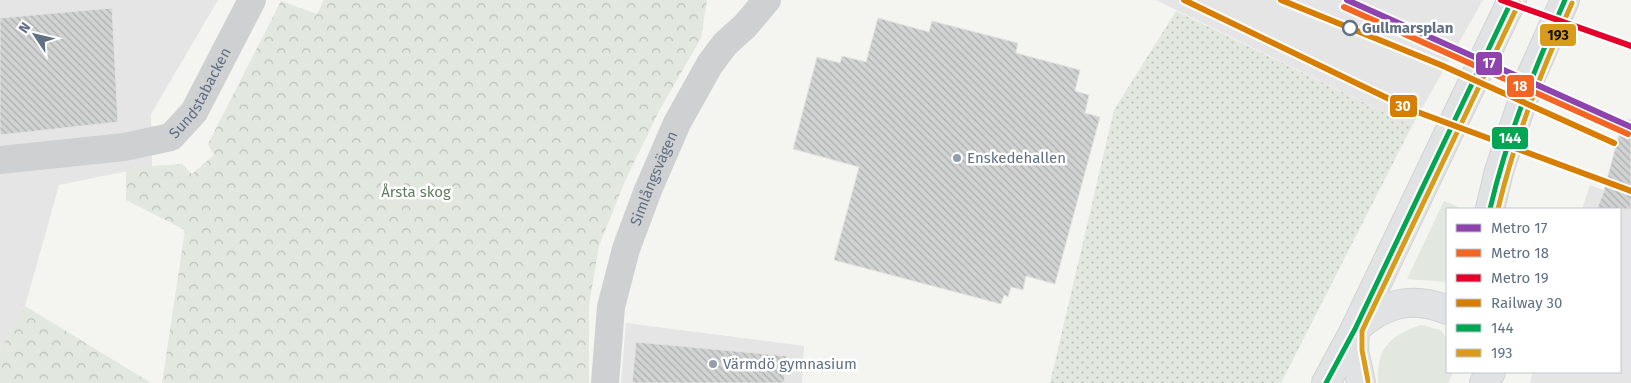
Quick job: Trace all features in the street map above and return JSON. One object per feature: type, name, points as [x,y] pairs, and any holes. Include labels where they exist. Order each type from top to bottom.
[{"type":"main road","points":[[1326,383],[1355,328],[1512,0]]},
{"type":"main road","points":[[1490,208],[1499,171],[1531,76],[1544,41],[1565,0]]},
{"type":"main road","points":[[1355,328],[1382,308],[1401,304],[1417,302],[1432,304],[1446,310]]},
{"type":"main road","points":[[1355,328],[1354,351],[1357,373],[1361,383]]},
{"type":"street","name":"Sundstabacken","points":[[0,160],[124,147],[171,137],[194,112],[252,0]]},
{"type":"street","name":"Simlångsvägen","points":[[605,383],[611,307],[626,249],[648,190],[677,123],[710,64],[725,44],[745,26],[767,0]]},
{"type":"shaded area","points":[[0,0],[218,0],[151,114],[152,166],[59,185],[25,306],[0,350]]},
{"type":"shaded area","points":[[1156,0],[1483,0],[1412,126]]},
{"type":"shaded area","points":[[1590,185],[1631,201],[1631,383],[1530,383],[1533,373],[1621,373],[1621,208],[1582,208]]},
{"type":"shaded area","name":"Värmdö gymnasium","points":[[626,323],[804,346],[802,383],[621,383]]},
{"type":"green space","name":"Årsta skog","points":[[324,0],[707,0],[701,38],[659,111],[625,181],[599,246],[589,305],[589,383],[162,383],[185,230],[126,200],[126,171],[139,167],[182,164],[192,174],[214,155],[208,144],[281,1],[317,14]]},
{"type":"green space","points":[[1176,11],[1412,126],[1281,383],[1050,383],[1114,110]]},
{"type":"green space","points":[[1444,201],[1460,208],[1446,208],[1446,282],[1407,279]]},
{"type":"green space","points":[[25,306],[151,383],[0,383],[0,350]]},
{"type":"green space","points":[[1421,325],[1441,330],[1446,338],[1446,373],[1453,373],[1448,383],[1378,383],[1380,361],[1387,345],[1410,329]]},
{"type":"building","points":[[112,8],[118,122],[0,135],[0,18]]},
{"type":"building","name":"Enskedehallen","points":[[878,18],[929,32],[932,21],[1018,43],[1016,53],[1080,70],[1075,91],[1089,95],[1085,113],[1100,117],[1055,284],[1026,276],[1023,290],[1011,287],[1008,297],[1004,295],[1001,304],[834,260],[859,167],[793,149],[817,57],[840,63],[842,56],[866,62]]},
{"type":"building","points":[[1623,119],[1631,120],[1631,209],[1597,208],[1604,191]]},
{"type":"building","points":[[636,342],[787,356],[784,383],[632,383]]},
{"type":"metro line","name":"17","points":[[1347,0],[1631,127]]},
{"type":"metro line","name":"19","points":[[1501,0],[1631,46]]},
{"type":"metro line","name":"18","points":[[1344,7],[1628,134]]},
{"type":"rail line","name":"30","points":[[1184,0],[1412,110],[1631,191]]},
{"type":"rail line","name":"30","points":[[1281,0],[1441,65],[1614,143]]},
{"type":"transit line","name":"144","points":[[1326,383],[1355,329],[1512,0]]},
{"type":"transit line","name":"144","points":[[1490,208],[1513,129],[1565,0]]},
{"type":"transit line","name":"193","points":[[1368,381],[1362,350],[1362,331],[1519,3]]},
{"type":"transit line","name":"193","points":[[1498,208],[1530,104],[1572,3]]},
{"type":"place","name":"Gullmarsplan","points":[[1350,28]]},
{"type":"place","name":"Enskedehallen","points":[[957,158]]},
{"type":"place","name":"Värmdö gymnasium","points":[[713,364]]}]
